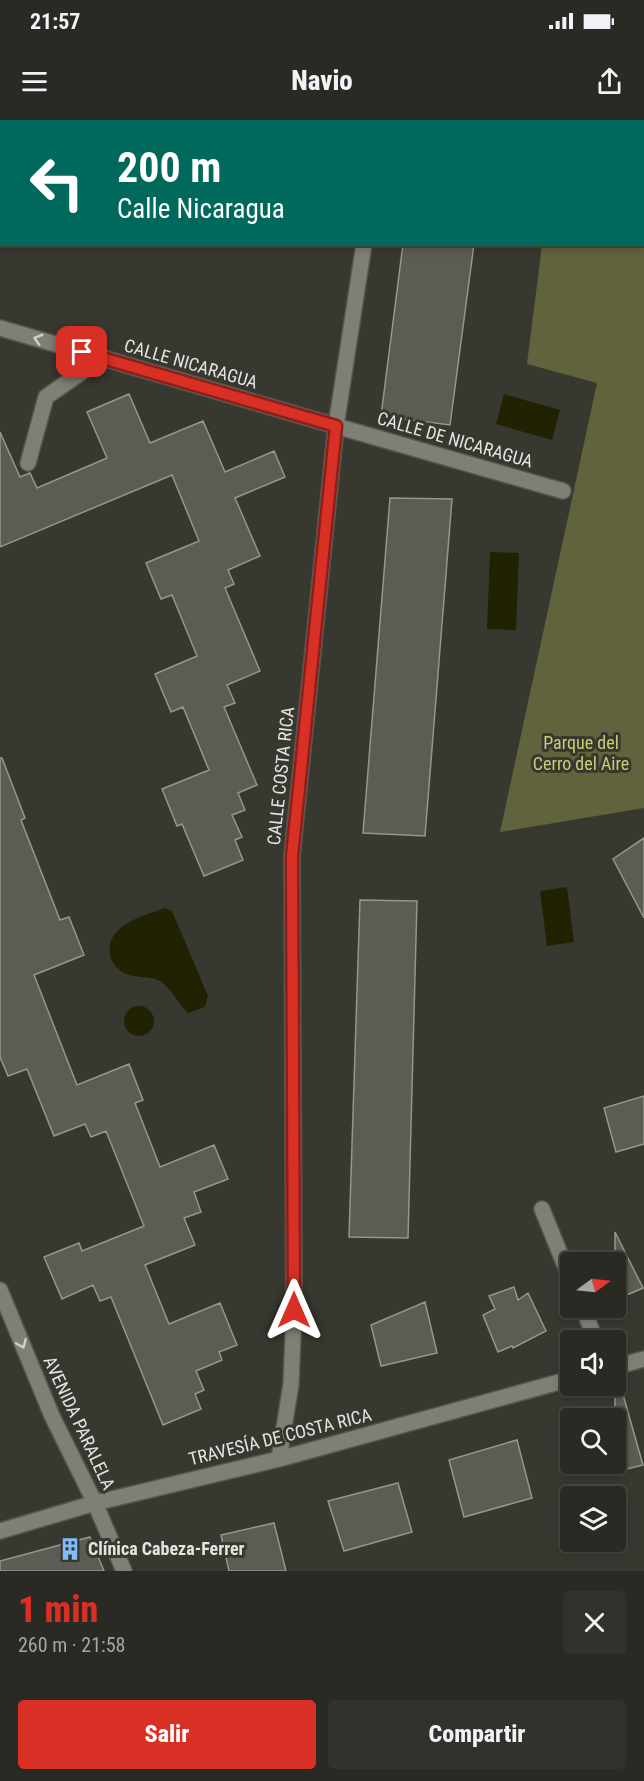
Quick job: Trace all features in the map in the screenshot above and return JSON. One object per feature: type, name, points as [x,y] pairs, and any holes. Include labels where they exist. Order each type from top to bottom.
[{"type":"street","name":"CALLE COSTA RICA","points":[[279,1459],[291,1384],[294,1310],[292,856],[336,426],[364,246]]},
{"type":"street","name":"CALLE NICARAGUA","points":[[0,328],[336,426]]},
{"type":"street","points":[[28,462],[46,397],[102,358]]},
{"type":"street","name":"CALLE DE NICARAGUA","points":[[336,426],[563,491]]},
{"type":"street","points":[[542,1209],[560,1253]]},
{"type":"street","name":"AVENIDA PARALELA","points":[[0,1290],[52,1416],[95,1503],[124,1571]]},
{"type":"street","points":[[626,1364],[644,1359]]},
{"type":"street","name":"TRAVESÍA DE COSTA RICA","points":[[0,1531],[95,1503],[279,1459],[560,1382]]},
{"type":"green space","name":"Parque del Cerro del Aire","points":[[542,246],[644,246],[644,808],[500,832],[597,383],[527,364]]},
{"type":"shaded area","points":[[504,394],[560,410],[552,440],[496,424]]},
{"type":"shaded area","points":[[490,552],[519,553],[516,630],[487,629]]},
{"type":"shaded area","points":[[567,887],[574,942],[547,946],[540,891]]},
{"type":"shaded area","points":[[165,908],[172,911],[208,996],[205,1007],[188,1013],[160,981],[124,973],[115,966],[110,955],[113,936],[119,929],[137,918]]},
{"type":"shaded area","points":[[139,1006],[150,1010],[154,1021],[150,1032],[139,1036],[128,1032],[124,1021],[128,1010]]},
{"type":"building","points":[[403,246],[474,246],[450,425],[381,416]]},
{"type":"building","points":[[129,394],[150,443],[203,421],[225,472],[274,451],[285,477],[235,498],[260,556],[228,570],[234,584],[225,588],[260,671],[227,685],[235,703],[224,707],[257,785],[238,793],[245,810],[232,815],[242,837],[235,840],[243,860],[204,876],[182,824],[177,826],[162,789],[209,770],[183,707],[171,712],[155,674],[197,656],[172,595],[161,599],[146,563],[199,541],[172,475],[0,547],[0,432],[20,477],[30,473],[37,488],[107,458],[87,412]]},
{"type":"building","points":[[390,498],[452,499],[425,836],[363,833]]},
{"type":"building","points":[[0,758],[2,758],[25,818],[21,820],[60,920],[69,917],[84,955],[34,975],[77,1085],[129,1064],[143,1100],[135,1103],[160,1167],[214,1145],[228,1179],[194,1192],[201,1212],[184,1218],[195,1245],[145,1265],[169,1324],[220,1303],[237,1345],[219,1352],[222,1360],[196,1371],[204,1390],[195,1394],[201,1409],[163,1425],[111,1297],[100,1301],[93,1285],[62,1299],[44,1257],[79,1243],[82,1251],[144,1226],[106,1131],[91,1137],[85,1124],[54,1136],[27,1069],[8,1076],[0,1057]]},
{"type":"building","points":[[644,838],[644,918],[613,859]]},
{"type":"building","points":[[360,900],[417,901],[408,1238],[349,1237]]},
{"type":"building","points":[[644,1096],[644,1144],[616,1152],[604,1108]]},
{"type":"building","points":[[615,1232],[625,1252],[615,1252]]},
{"type":"building","points":[[626,1254],[643,1288],[626,1295]]},
{"type":"building","points":[[514,1287],[518,1300],[528,1293],[546,1331],[513,1348],[512,1346],[498,1352],[483,1315],[495,1309],[489,1296]]},
{"type":"building","points":[[425,1302],[437,1353],[381,1366],[371,1325]]},
{"type":"building","points":[[615,1396],[623,1396],[643,1465],[626,1469],[626,1408],[615,1408]]},
{"type":"building","points":[[517,1440],[532,1498],[464,1517],[449,1460]]},
{"type":"building","points":[[398,1483],[412,1532],[344,1551],[328,1501]]},
{"type":"building","points":[[274,1523],[286,1571],[229,1571],[221,1535]]},
{"type":"building","name":"Clínica Cabeza-Ferrer","points":[[90,1537],[104,1571],[0,1571],[0,1561]]},
{"type":"place","name":"Clínica Cabeza-Ferrer","points":[[70,1549]]},
{"type":"route","points":[[82,352],[336,426],[292,856],[294,1310]]}]
